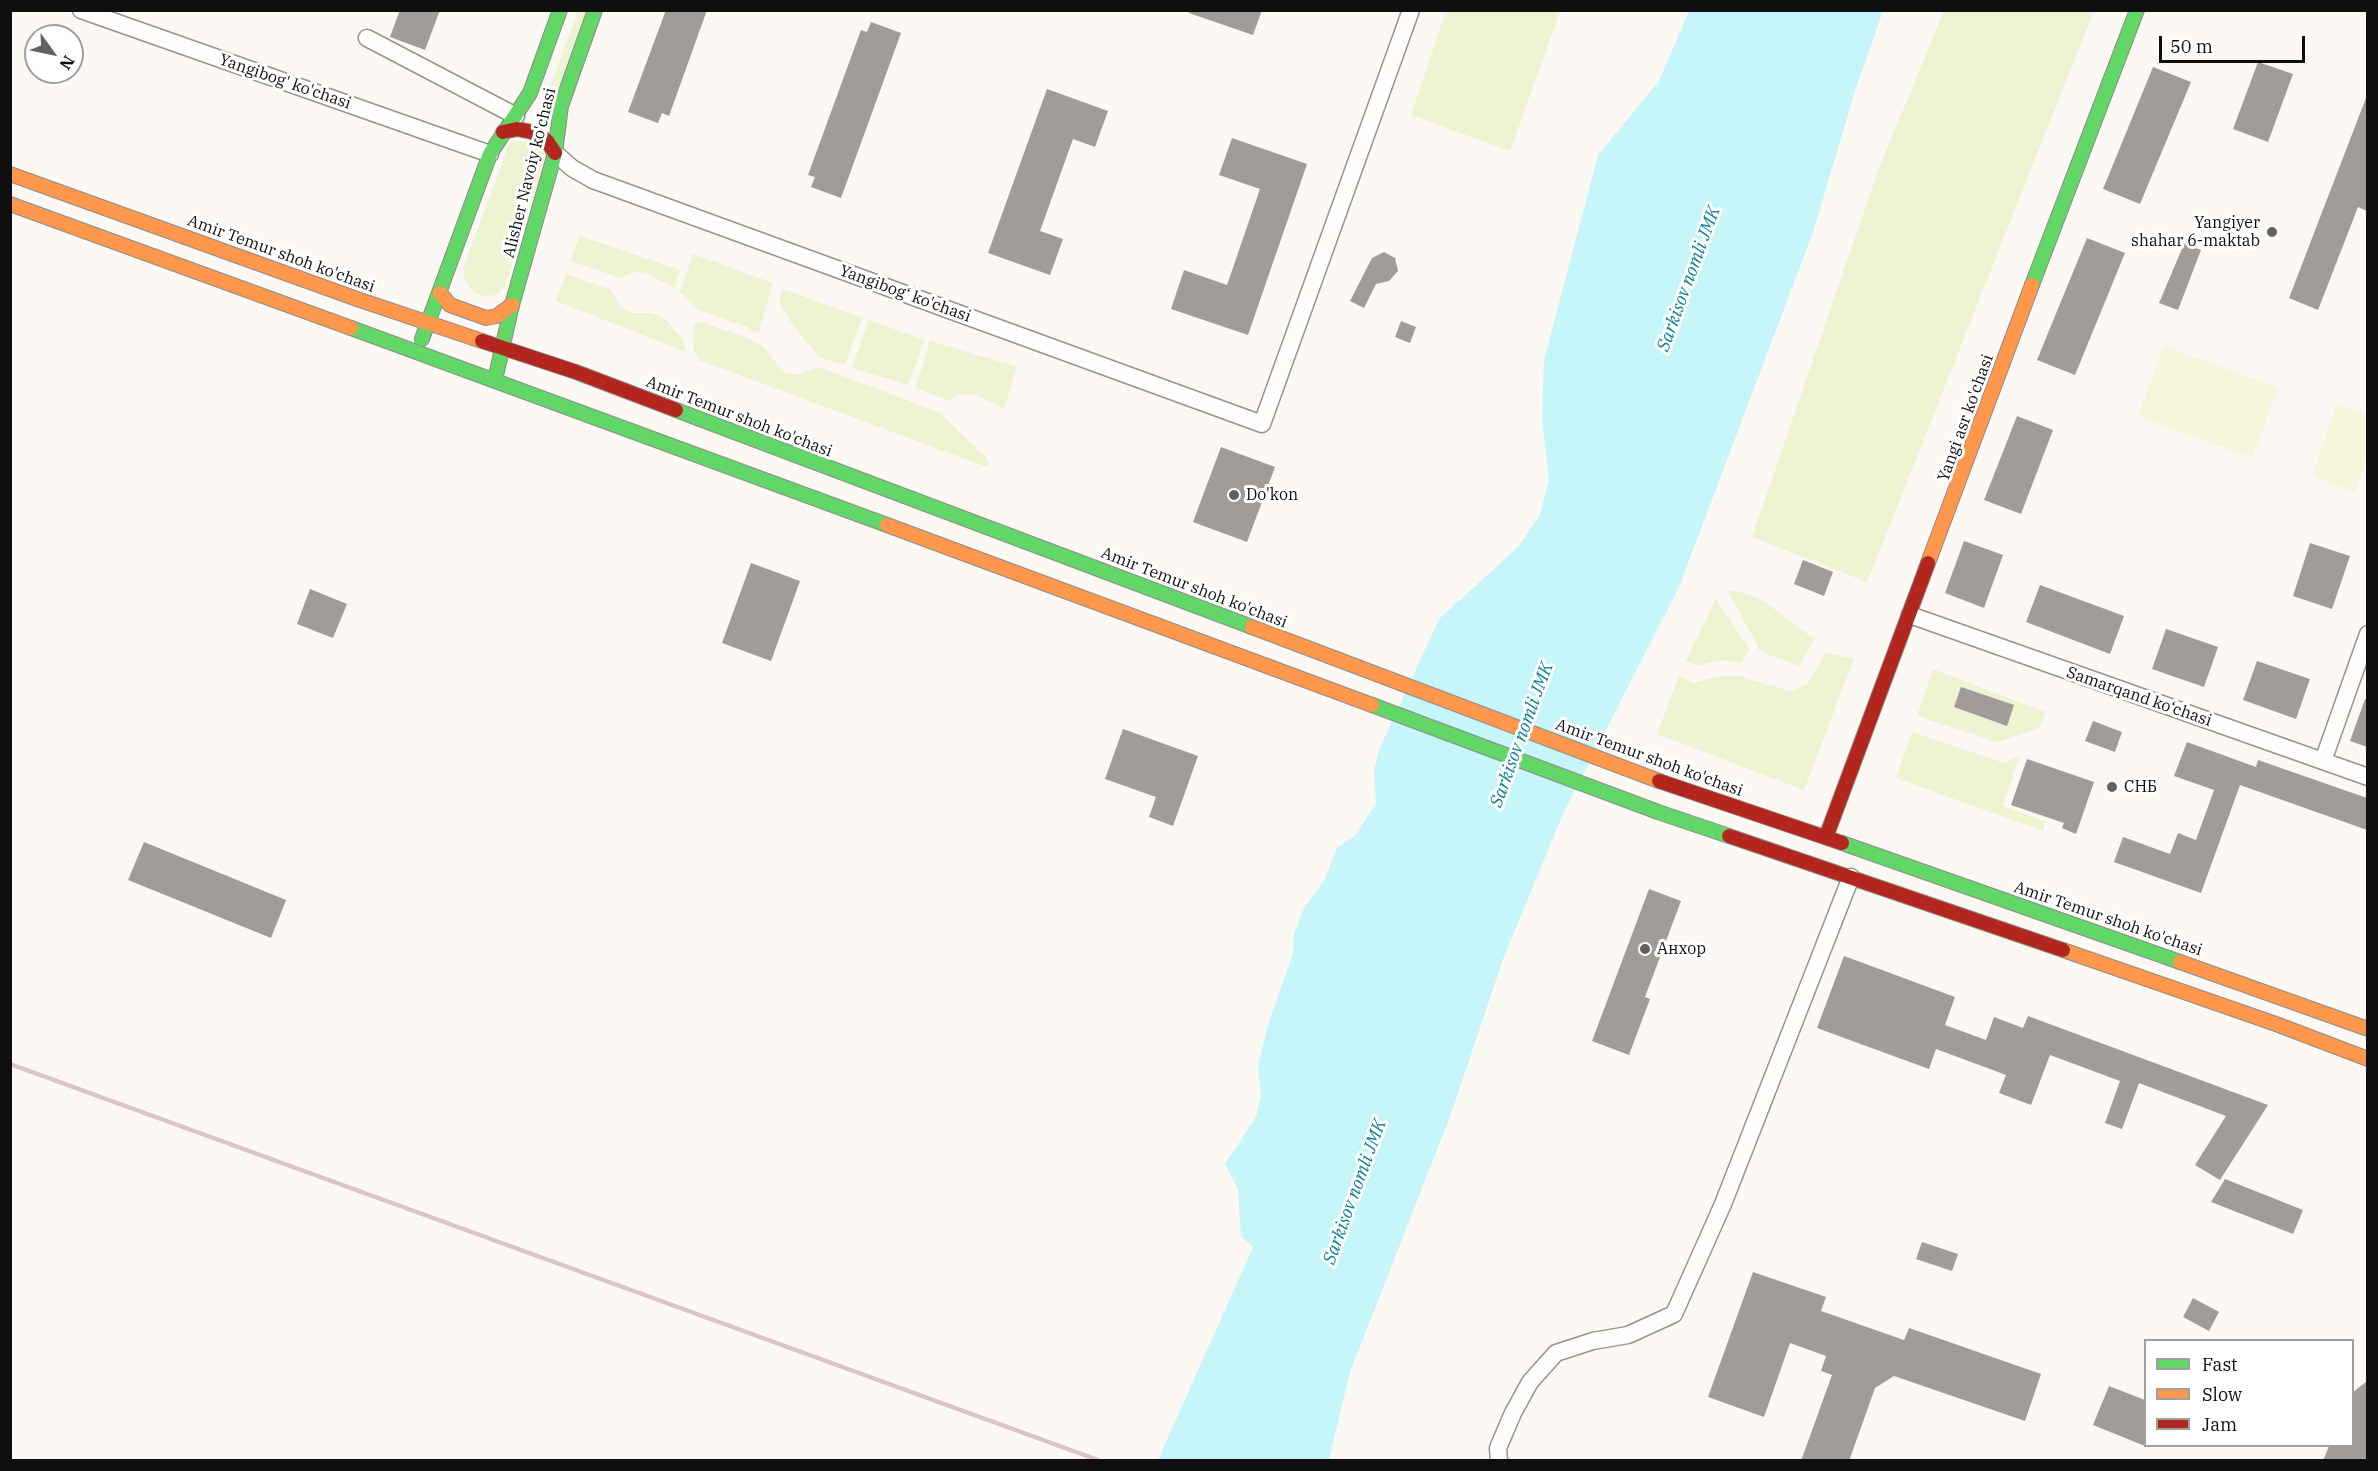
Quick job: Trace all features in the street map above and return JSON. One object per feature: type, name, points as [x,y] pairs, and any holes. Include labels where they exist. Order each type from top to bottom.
[{"type":"main road","name":"Alisher Navoiy ko'chasi","points":[[418,352],[490,154],[530,93],[560,10]]},
{"type":"main road","name":"Alisher Navoiy ko'chasi","points":[[495,380],[555,153],[561,106],[596,10]]},
{"type":"main road","name":"Yangi asr ko'chasi","points":[[1826,837],[2079,159],[2137,10]]},
{"type":"main road","points":[[503,132],[518,129],[532,132],[547,141],[555,153]]},
{"type":"main road","name":"Amir Temur shoh ko'chasi","points":[[10,174],[346,295],[576,372],[1666,784],[1826,837],[2367,1029]]},
{"type":"main road","points":[[10,204],[495,380],[1658,812],[1851,876],[2276,1024],[2367,1059]]},
{"type":"main road","points":[[440,293],[450,305],[486,318],[497,316],[513,305]]},
{"type":"street","name":"Yangibog' ko'chasi","points":[[81,10],[490,154]]},
{"type":"street","name":"Yangibog‘ ko'chasi","points":[[555,153],[572,168],[593,180],[1262,424],[1412,10]]},
{"type":"street","points":[[367,39],[516,116]]},
{"type":"street","name":"Samarqand ko‘chasi","points":[[1910,615],[2367,777]]},
{"type":"street","points":[[2323,761],[2367,634]]},
{"type":"street","points":[[1499,1461],[1498,1448],[1513,1413],[1530,1382],[1556,1353],[1593,1341],[1628,1335],[1674,1314],[1723,1204],[1851,876]]},
{"type":"green space","points":[[578,11],[586,11],[557,91],[549,89]]},
{"type":"green space","points":[[1446,11],[1560,11],[1510,151],[1411,115]]},
{"type":"green space","points":[[1944,11],[2094,11],[1867,582],[1752,537],[1879,168]]},
{"type":"green space","points":[[510,141],[550,142],[505,287],[495,295],[484,297],[474,292],[465,282],[463,268]]},
{"type":"green space","points":[[580,236],[680,270],[674,288],[648,274],[635,271],[621,278],[570,261]]},
{"type":"green space","points":[[693,254],[773,283],[759,332],[698,310],[680,292]]},
{"type":"green space","points":[[566,274],[611,290],[622,308],[633,313],[651,313],[665,319],[683,339],[686,352],[556,301]]},
{"type":"green space","points":[[783,289],[862,318],[845,365],[819,357],[792,324],[779,302]]},
{"type":"green space","points":[[869,320],[924,340],[908,385],[852,368]]},
{"type":"green space","points":[[698,321],[745,337],[762,346],[784,372],[797,375],[819,367],[938,412],[985,456],[989,465],[984,466],[699,360],[694,351],[693,325]]},
{"type":"green space","points":[[930,341],[1017,367],[1004,409],[976,395],[959,394],[950,401],[916,388]]},
{"type":"green space","points":[[2164,346],[2278,388],[2252,458],[2138,416]]},
{"type":"green space","points":[[2337,404],[2367,415],[2367,459],[2355,492],[2312,476]]},
{"type":"green space","points":[[1727,590],[1744,593],[1765,602],[1814,639],[1799,666],[1759,651]]},
{"type":"green space","points":[[1716,599],[1749,649],[1741,663],[1720,660],[1697,666],[1686,661]]},
{"type":"green space","points":[[1826,653],[1854,659],[1804,790],[1657,734],[1679,676],[1694,683],[1719,676],[1739,676],[1790,691],[1807,685]]},
{"type":"green space","points":[[1933,669],[2045,712],[2040,728],[1997,742],[1917,716]]},
{"type":"green space","points":[[1912,732],[2004,763],[2020,755],[2003,806],[2045,821],[2043,831],[1896,778]]},
{"type":"water","name":"Sarkisov nomli JMK","points":[[1689,11],[1883,11],[1856,88],[1813,232],[1679,587],[1563,814],[1503,959],[1451,1114],[1350,1372],[1329,1460],[1158,1460],[1253,1247],[1241,1236],[1238,1189],[1225,1164],[1256,1117],[1261,1095],[1258,1065],[1267,1028],[1293,953],[1294,934],[1303,910],[1325,879],[1337,848],[1356,835],[1376,803],[1374,770],[1379,750],[1439,619],[1518,547],[1540,515],[1549,480],[1542,419],[1544,360],[1598,155],[1659,81]]},
{"type":"building","points":[[400,10],[440,10],[425,50],[390,37]]},
{"type":"building","points":[[666,10],[707,10],[669,116],[662,113],[658,123],[628,112]]},
{"type":"building","points":[[1190,10],[1262,10],[1253,35],[1189,13]]},
{"type":"building","points":[[871,22],[901,33],[841,198],[811,187],[815,177],[808,175],[861,30],[867,32]]},
{"type":"building","points":[[2258,62],[2293,74],[2268,142],[2233,129]]},
{"type":"building","points":[[2153,67],[2191,82],[2140,204],[2103,189]]},
{"type":"building","points":[[1047,89],[1108,111],[1095,147],[1073,139],[1040,231],[1063,239],[1050,275],[988,253]]},
{"type":"building","points":[[2366,98],[2367,211],[2358,207],[2318,310],[2289,298]]},
{"type":"building","points":[[1232,138],[1307,164],[1248,335],[1171,309],[1184,270],[1227,285],[1260,189],[1219,175]]},
{"type":"building","points":[[2087,238],[2125,253],[2075,375],[2037,360]]},
{"type":"building","points":[[2184,244],[2201,250],[2178,310],[2159,303]]},
{"type":"building","points":[[1384,252],[1395,258],[1398,271],[1389,281],[1376,284],[1364,308],[1350,301],[1372,258]]},
{"type":"building","points":[[1401,321],[1416,327],[1410,343],[1395,337]]},
{"type":"building","points":[[2017,416],[2053,430],[2021,514],[1984,500]]},
{"type":"building","name":"Do'kon","points":[[1221,447],[1275,467],[1247,542],[1193,522]]},
{"type":"building","points":[[1964,541],[2003,555],[1984,608],[1945,593]]},
{"type":"building","points":[[2310,543],[2350,556],[2332,609],[2293,596]]},
{"type":"building","points":[[1803,560],[1833,572],[1824,596],[1794,584]]},
{"type":"building","points":[[751,563],[800,581],[771,661],[722,643]]},
{"type":"building","points":[[2040,585],[2124,616],[2110,654],[2026,622]]},
{"type":"building","points":[[310,589],[347,604],[333,638],[297,624]]},
{"type":"building","points":[[2166,629],[2218,647],[2204,687],[2152,669]]},
{"type":"building","points":[[2257,661],[2310,679],[2296,719],[2243,700]]},
{"type":"building","points":[[1961,687],[2014,705],[2007,726],[1954,707]]},
{"type":"building","points":[[2365,699],[2367,700],[2367,747],[2350,741]]},
{"type":"building","points":[[2093,721],[2122,732],[2115,752],[2085,741]]},
{"type":"building","points":[[1123,729],[1198,756],[1173,826],[1149,817],[1156,797],[1105,779]]},
{"type":"building","points":[[2187,742],[2256,767],[2258,760],[2367,798],[2367,830],[2240,785],[2201,893],[2114,862],[2123,837],[2170,854],[2178,833],[2196,840],[2214,790],[2174,776]]},
{"type":"building","points":[[2027,759],[2094,782],[2076,834],[2062,828],[2064,823],[2011,805]]},
{"type":"building","points":[[144,842],[286,900],[271,938],[128,880]]},
{"type":"building","name":"Анхор","points":[[1649,889],[1681,901],[1645,997],[1650,999],[1629,1055],[1592,1041]]},
{"type":"building","points":[[1844,956],[1955,997],[1945,1025],[1986,1040],[1994,1017],[2023,1028],[2028,1016],[2268,1105],[2220,1180],[2195,1165],[2226,1116],[2139,1083],[2122,1129],[2105,1123],[2120,1081],[2050,1055],[2031,1105],[1999,1093],[2006,1075],[1936,1049],[1929,1069],[1817,1028]]},
{"type":"building","points":[[2225,1179],[2303,1210],[2293,1234],[2211,1202]]},
{"type":"building","points":[[1922,1242],[1958,1254],[1952,1271],[1916,1259]]},
{"type":"building","points":[[1753,1272],[1826,1297],[1821,1311],[1904,1340],[1909,1328],[2041,1374],[2025,1421],[1894,1376],[1875,1388],[1849,1461],[1801,1461],[1832,1375],[1821,1371],[1826,1356],[1790,1343],[1764,1417],[1708,1397]]},
{"type":"building","points":[[2193,1298],[2219,1312],[2209,1331],[2183,1317]]},
{"type":"building","points":[[2367,1381],[2367,1461],[2323,1461],[2329,1447],[2354,1447],[2354,1391]]},
{"type":"building","points":[[2109,1386],[2144,1400],[2144,1446],[2093,1425]]},
{"type":"railway","points":[[10,1064],[1098,1460]]},
{"type":"traffic: fast","points":[[422,339],[490,154],[530,93],[560,10]]},
{"type":"traffic: fast","points":[[495,380],[512,305],[555,153],[561,106],[595,10]]},
{"type":"traffic: fast","points":[[2032,285],[2137,10]]},
{"type":"traffic: fast","points":[[351,328],[887,525]]},
{"type":"traffic: fast","points":[[676,410],[1252,627]]},
{"type":"traffic: fast","points":[[1372,705],[1658,812],[1729,836]]},
{"type":"traffic: fast","points":[[1842,843],[2180,962]]},
{"type":"traffic: slow","points":[[10,174],[357,299],[482,341]]},
{"type":"traffic: slow","points":[[10,204],[351,328]]},
{"type":"traffic: slow","points":[[1928,563],[2032,285]]},
{"type":"traffic: slow","points":[[440,293],[450,305],[486,318],[497,316],[512,305]]},
{"type":"traffic: slow","points":[[887,525],[1372,705]]},
{"type":"traffic: slow","points":[[1252,627],[1659,781]]},
{"type":"traffic: slow","points":[[2063,950],[2276,1024],[2368,1059]]},
{"type":"traffic: slow","points":[[2180,962],[2368,1029]]},
{"type":"traffic: jam","points":[[503,132],[517,129],[532,132],[547,141],[555,153]]},
{"type":"traffic: jam","points":[[482,341],[576,372],[676,410]]},
{"type":"traffic: jam","points":[[1826,837],[1928,563]]},
{"type":"traffic: jam","points":[[1659,781],[1842,843]]},
{"type":"traffic: jam","points":[[1729,836],[2063,950]]},
{"type":"place","name":"Yangiyer shahar 6-maktab","points":[[2272,232]]},
{"type":"place","name":"Do'kon","points":[[1234,495]]},
{"type":"place","name":"СНБ","points":[[2112,787]]},
{"type":"place","name":"Анхор","points":[[1645,949]]}]
